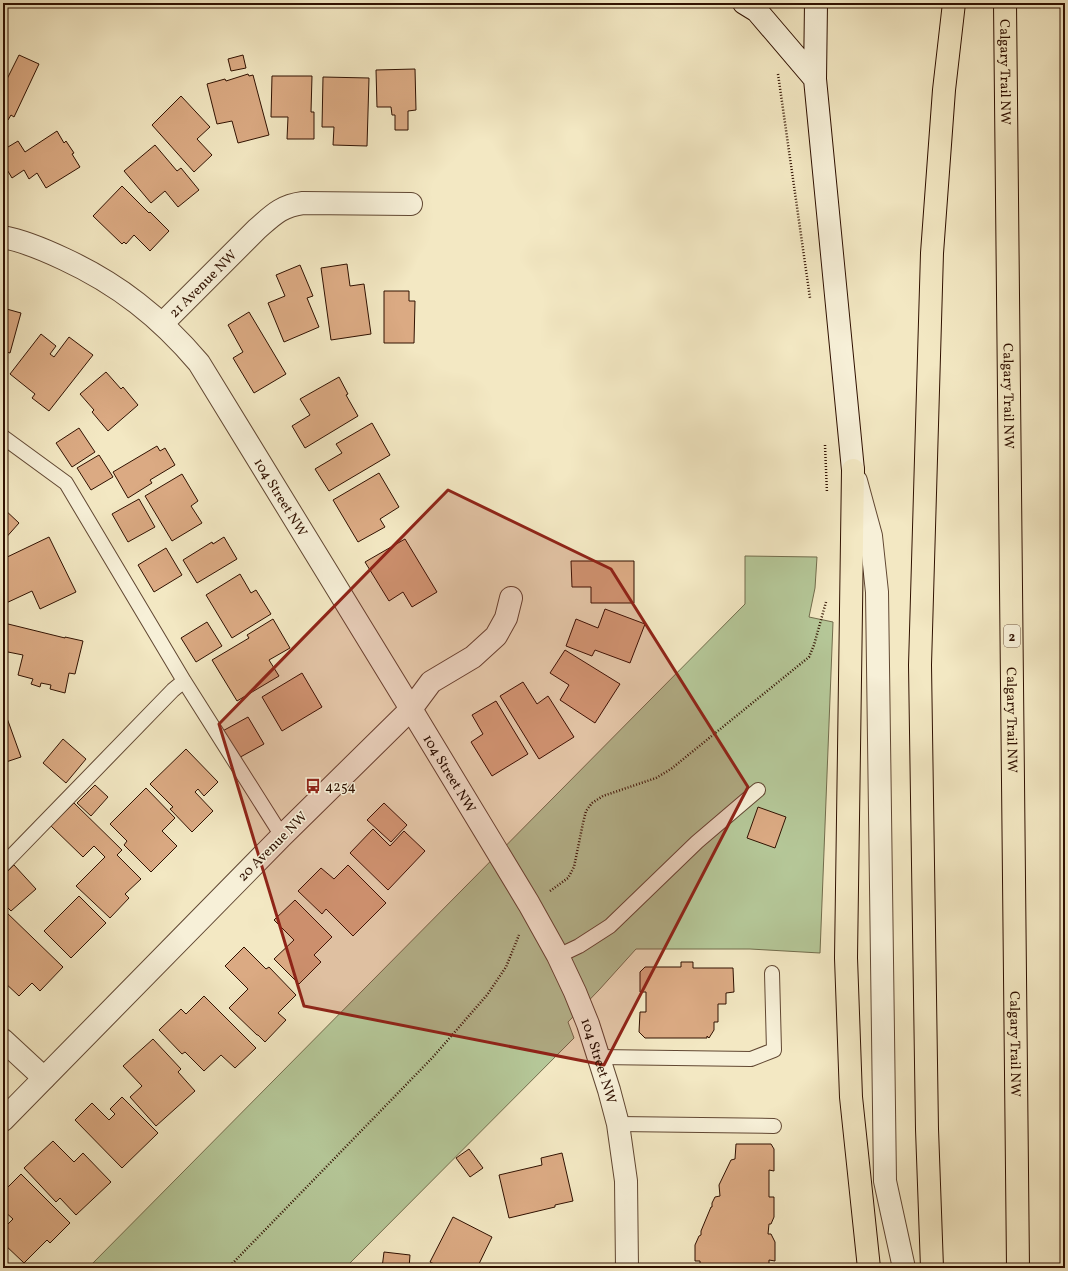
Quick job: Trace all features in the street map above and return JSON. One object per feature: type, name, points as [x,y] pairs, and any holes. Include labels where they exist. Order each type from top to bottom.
[{"type":"highway","points":[[932,1268],[926,1113],[920,665],[932,253],[944,90],[954,3]]},
{"type":"highway","name":"Calgary Trail NW","points":[[1005,3],[1018,1268]]},
{"type":"highway","points":[[853,470],[846,958],[851,1097],[869,1268]]},
{"type":"street","points":[[744,3],[757,11],[815,79]]},
{"type":"street","points":[[816,3],[815,79],[853,470],[871,536],[877,592],[885,1181],[904,1268]]},
{"type":"street","name":"21 Avenue NW","points":[[3,238],[49,251],[83,268],[114,285],[163,323],[257,229],[283,208],[302,203],[411,204]]},
{"type":"street","name":"104 Street NW","points":[[163,323],[199,362],[529,904],[558,956],[580,1005],[599,1058],[618,1124],[626,1181],[627,1268]]},
{"type":"street","name":"20 Avenue NW","points":[[3,1120],[282,836],[411,709],[431,682],[473,658],[496,636],[506,618],[511,598]]},
{"type":"street","points":[[3,1040],[44,1078]]},
{"type":"lane","points":[[3,437],[66,483],[184,681],[282,836]]},
{"type":"lane","points":[[3,865],[173,690],[184,681]]},
{"type":"lane","points":[[558,956],[579,946],[610,926],[698,842],[758,790]]},
{"type":"lane","points":[[599,1058],[751,1059],[774,1050],[772,972]]},
{"type":"lane","points":[[618,1124],[774,1126]]},
{"type":"path","points":[[776,71],[779,77],[811,304]]},
{"type":"path","points":[[824,444],[827,498]]},
{"type":"path","points":[[228,1268],[434,1057],[487,996],[506,967],[519,935],[529,904],[568,878],[574,867],[586,811],[592,803],[603,796],[656,778],[671,769],[809,658],[828,595]]},
{"type":"highlighted area","points":[[448,490],[611,569],[748,787],[604,1065],[304,1006],[219,724]]},
{"type":"green space","points":[[745,556],[817,557],[815,588],[809,617],[833,622],[820,953],[750,949],[636,949],[568,1022],[574,1038],[345,1268],[88,1268],[745,604]]},
{"type":"building","points":[[19,55],[39,64],[14,117],[11,115],[8,120],[3,117],[3,87]]},
{"type":"building","points":[[243,55],[246,68],[231,71],[228,59]]},
{"type":"building","points":[[415,69],[416,110],[408,111],[408,130],[395,130],[395,115],[392,115],[391,107],[377,107],[376,70]]},
{"type":"building","points":[[248,74],[249,76],[253,75],[269,135],[238,143],[232,121],[217,124],[207,84],[225,79],[226,81]]},
{"type":"building","points":[[272,76],[312,76],[311,112],[314,112],[314,139],[287,139],[288,117],[271,117]]},
{"type":"building","points":[[323,77],[369,78],[367,146],[333,145],[334,127],[322,127]]},
{"type":"building","points":[[181,96],[210,127],[197,139],[212,155],[194,172],[152,125]]},
{"type":"building","points":[[57,131],[64,143],[66,141],[74,153],[72,154],[80,167],[46,188],[37,173],[29,179],[24,170],[12,178],[3,163],[3,150],[18,141],[25,152]]},
{"type":"building","points":[[155,145],[177,171],[181,168],[199,190],[178,207],[165,191],[151,203],[124,171]]},
{"type":"building","points":[[122,186],[169,231],[150,251],[134,235],[126,244],[124,242],[122,244],[93,216]]},
{"type":"building","points":[[347,264],[350,286],[364,284],[371,334],[331,340],[321,268]]},
{"type":"building","points":[[300,265],[313,296],[307,298],[319,327],[284,342],[268,303],[285,296],[276,275]]},
{"type":"building","points":[[384,291],[409,291],[409,301],[415,301],[414,343],[384,343]]},
{"type":"building","points":[[3,308],[21,313],[10,353],[3,351]]},
{"type":"building","points":[[249,312],[286,374],[254,393],[233,358],[243,352],[228,325]]},
{"type":"building","points":[[41,334],[56,346],[50,354],[54,357],[69,337],[93,355],[49,411],[32,398],[35,394],[10,374]]},
{"type":"building","points":[[106,372],[121,389],[123,387],[138,405],[108,431],[92,412],[94,410],[80,394]]},
{"type":"building","points":[[339,377],[348,394],[346,395],[358,416],[305,448],[292,426],[310,415],[300,399]]},
{"type":"building","points":[[372,423],[390,455],[329,491],[315,469],[342,453],[336,444]]},
{"type":"building","points":[[79,428],[95,452],[72,467],[56,443]]},
{"type":"building","points":[[157,446],[160,451],[165,448],[175,465],[150,480],[152,483],[128,498],[113,472]]},
{"type":"building","points":[[99,455],[113,477],[91,490],[77,468]]},
{"type":"building","points":[[379,473],[399,507],[380,519],[385,527],[358,542],[333,500]]},
{"type":"building","points":[[182,474],[198,501],[191,506],[202,523],[172,541],[145,496]]},
{"type":"building","points":[[139,499],[155,527],[128,542],[112,514]]},
{"type":"building","points":[[3,508],[19,523],[3,541]]},
{"type":"building","points":[[49,537],[76,592],[40,609],[32,591],[4,604],[3,559]]},
{"type":"building","points":[[224,537],[237,559],[197,583],[183,560],[212,542],[213,544]]},
{"type":"building","points":[[405,539],[437,592],[412,607],[403,592],[389,601],[365,562]]},
{"type":"building","points":[[166,548],[182,575],[154,592],[138,565]]},
{"type":"building","points":[[571,561],[634,561],[634,603],[591,603],[591,587],[572,587]]},
{"type":"building","points":[[240,574],[251,593],[256,590],[271,614],[232,638],[206,595]]},
{"type":"building","points":[[605,609],[645,624],[630,663],[595,650],[592,656],[566,646],[576,619],[598,628]]},
{"type":"building","points":[[273,619],[290,648],[269,660],[279,676],[237,701],[212,660],[249,638],[247,635]]},
{"type":"building","points":[[207,622],[222,646],[196,662],[181,638]]},
{"type":"building","points":[[4,623],[83,641],[75,674],[69,673],[65,693],[50,689],[51,685],[41,683],[40,687],[31,684],[33,679],[18,675],[23,655],[3,651]]},
{"type":"building","points":[[565,650],[620,684],[595,723],[560,700],[569,685],[550,673]]},
{"type":"building","points":[[302,673],[322,707],[282,731],[262,697]]},
{"type":"building","points":[[523,682],[537,704],[548,696],[574,737],[539,759],[500,696]]},
{"type":"building","points":[[496,701],[528,754],[492,776],[471,742],[483,734],[472,715]]},
{"type":"building","points":[[3,707],[21,757],[3,763]]},
{"type":"building","points":[[248,717],[264,744],[235,760],[219,733]]},
{"type":"building","points":[[63,739],[86,759],[66,783],[43,763]]},
{"type":"building","points":[[186,749],[218,782],[204,796],[198,789],[195,792],[213,811],[192,832],[170,809],[173,807],[150,784]]},
{"type":"building","points":[[95,785],[108,797],[91,816],[77,803]]},
{"type":"building","points":[[146,788],[175,818],[162,831],[177,846],[151,872],[124,845],[127,841],[110,824]]},
{"type":"building","points":[[74,803],[122,850],[117,855],[141,879],[125,894],[129,898],[110,918],[76,886],[105,857],[94,846],[83,857],[51,826]]},
{"type":"building","points":[[384,803],[407,825],[391,842],[367,820]]},
{"type":"building","points":[[758,807],[786,817],[775,848],[747,838]]},
{"type":"building","points":[[373,829],[390,846],[404,831],[425,851],[388,890],[350,853]]},
{"type":"building","points":[[14,865],[36,889],[11,911],[3,903],[3,876]]},
{"type":"building","points":[[348,865],[386,903],[353,936],[326,909],[322,914],[298,891],[321,868],[334,879]]},
{"type":"building","points":[[79,896],[106,923],[71,958],[44,931]]},
{"type":"building","points":[[295,900],[332,937],[314,955],[321,962],[299,984],[274,959],[294,940],[274,920]]},
{"type":"building","points":[[5,911],[63,967],[40,991],[32,983],[19,996],[3,981],[3,914]]},
{"type":"building","points":[[244,947],[266,969],[269,967],[296,995],[278,1013],[286,1020],[265,1042],[229,1008],[248,989],[225,966]]},
{"type":"building","points":[[681,962],[693,962],[693,968],[733,968],[734,992],[726,993],[726,1004],[718,1004],[718,1022],[714,1022],[714,1030],[709,1038],[707,1036],[707,1038],[645,1038],[639,1032],[640,1012],[646,1012],[646,992],[640,992],[640,972],[645,967],[681,967]]},
{"type":"building","points":[[204,996],[256,1048],[235,1068],[221,1055],[204,1071],[185,1052],[182,1054],[159,1030],[181,1009],[186,1014]]},
{"type":"building","points":[[153,1039],[181,1069],[178,1072],[195,1091],[156,1126],[130,1097],[142,1086],[123,1066]]},
{"type":"building","points":[[122,1097],[158,1133],[122,1168],[75,1120],[92,1103],[109,1120],[115,1114],[110,1109]]},
{"type":"building","points":[[53,1141],[74,1162],[83,1153],[111,1182],[76,1215],[60,1198],[56,1202],[24,1168]]},
{"type":"building","points":[[736,1144],[771,1144],[774,1149],[774,1171],[769,1170],[769,1197],[774,1197],[774,1217],[771,1224],[769,1224],[768,1234],[771,1234],[775,1242],[775,1261],[769,1260],[769,1268],[700,1268],[700,1261],[695,1261],[695,1245],[699,1236],[701,1235],[701,1231],[715,1197],[720,1196],[719,1185],[731,1160],[735,1159]]},
{"type":"building","points":[[469,1149],[483,1168],[470,1177],[456,1158]]},
{"type":"building","points":[[562,1153],[573,1201],[509,1218],[499,1175],[542,1165],[541,1158]]},
{"type":"building","points":[[21,1174],[70,1223],[50,1243],[47,1240],[24,1263],[3,1243],[3,1229],[13,1219],[3,1210],[3,1192]]},
{"type":"building","points":[[453,1217],[492,1237],[477,1268],[442,1268],[430,1262]]},
{"type":"building","points":[[384,1252],[410,1255],[409,1268],[382,1268]]},
{"type":"building","points":[[3,1261],[10,1268],[3,1268]]},
{"type":"place","name":"4254","points":[[313,786]]}]
